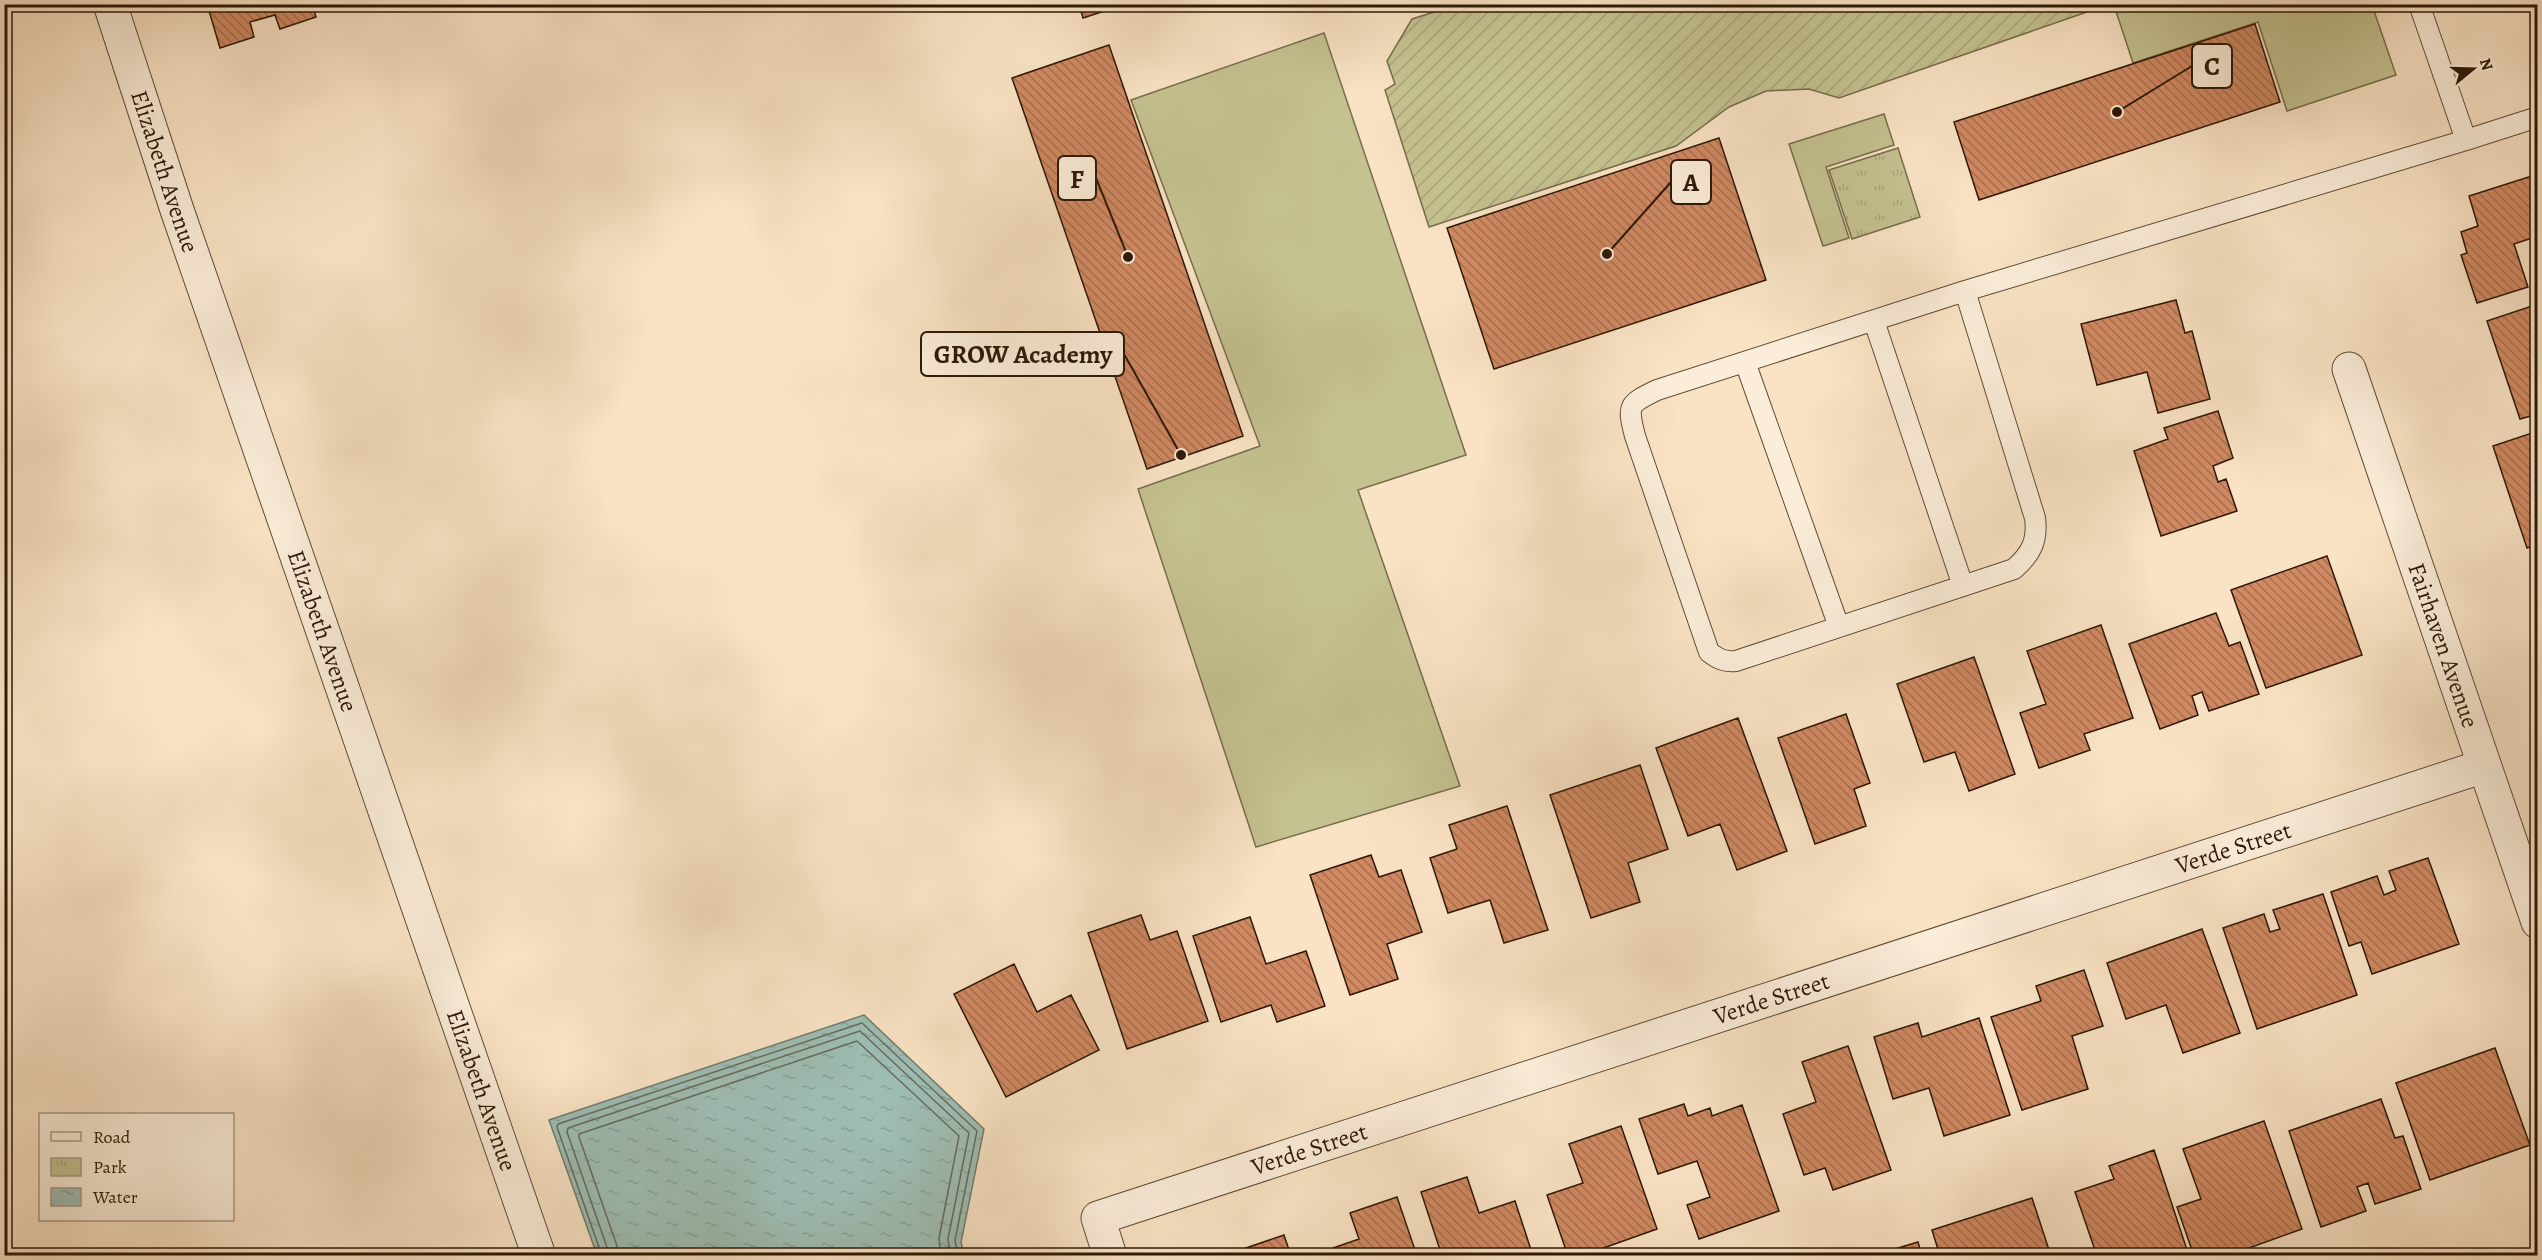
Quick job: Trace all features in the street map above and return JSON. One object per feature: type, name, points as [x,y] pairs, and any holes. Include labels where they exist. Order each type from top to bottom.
[{"type":"street","name":"Elizabeth Avenue","points":[[110,4],[177,210],[539,1256]]},
{"type":"street","name":"Fairhaven Avenue","points":[[2349,369],[2538,922]]},
{"type":"street","name":"Verde Street","points":[[1110,1256],[1098,1218],[2484,766]]},
{"type":"lane","points":[[2419,4],[2466,140]]},
{"type":"lane","points":[[1965,291],[2035,518],[2037,532],[2035,543],[2027,557],[2014,569],[1736,661],[1726,662],[1709,652],[1629,413],[1630,407],[1637,400],[1657,390],[1965,291],[2538,117]]},
{"type":"lane","points":[[1874,321],[1963,586]]},
{"type":"lane","points":[[1745,362],[1839,627]]},
{"type":"green space","points":[[1456,5],[2085,5],[2087,12],[1839,98],[1809,89],[1766,91],[1729,107],[1676,146],[1429,227],[1385,90],[1395,84],[1387,61],[1412,19]]},
{"type":"green space","points":[[2114,5],[2372,5],[2396,75],[2287,111],[2258,22],[2133,63]]},
{"type":"green space","points":[[1324,33],[1466,455],[1358,490],[1460,786],[1256,847],[1138,489],[1260,446],[1131,100]]},
{"type":"green space","points":[[1884,114],[1894,145],[1826,167],[1849,238],[1823,246],[1789,144]]},
{"type":"green space","points":[[1898,148],[1920,217],[1852,239],[1829,170]]},
{"type":"water","points":[[864,1015],[984,1129],[961,1242],[964,1255],[597,1255],[549,1120]]},
{"type":"building","points":[[207,4],[312,4],[316,17],[280,29],[275,15],[250,22],[254,37],[220,48]]},
{"type":"building","points":[[1079,4],[1126,4],[1083,18]]},
{"type":"building","points":[[2255,24],[2280,102],[1979,200],[1954,122]]},
{"type":"building","points":[[1109,45],[1243,436],[1147,469],[1012,78]]},
{"type":"building","points":[[1719,138],[1766,280],[1494,369],[1447,228]]},
{"type":"building","points":[[2538,174],[2538,236],[2514,244],[2528,287],[2477,303],[2461,255],[2467,253],[2461,232],[2478,226],[2469,196]]},
{"type":"building","points":[[2176,300],[2185,333],[2192,331],[2210,399],[2158,413],[2147,372],[2097,385],[2081,324]]},
{"type":"building","points":[[2538,304],[2538,414],[2520,419],[2487,321]]},
{"type":"building","points":[[2218,411],[2233,458],[2213,466],[2218,482],[2226,479],[2237,511],[2161,536],[2134,451],[2168,439],[2164,428]]},
{"type":"building","points":[[2538,431],[2538,544],[2527,548],[2493,446]]},
{"type":"building","points":[[2327,556],[2362,655],[2266,688],[2231,590]]},
{"type":"building","points":[[2538,567],[2538,588],[2531,569]]},
{"type":"building","points":[[2216,613],[2229,646],[2240,642],[2259,694],[2209,711],[2202,692],[2192,696],[2198,715],[2160,729],[2129,644]]},
{"type":"building","points":[[2101,625],[2133,718],[2084,734],[2090,750],[2039,768],[2020,713],[2046,704],[2027,651]]},
{"type":"building","points":[[1974,657],[2015,774],[1969,791],[1955,752],[1924,762],[1897,684]]},
{"type":"building","points":[[1846,714],[1870,783],[1854,789],[1866,826],[1815,844],[1778,738]]},
{"type":"building","points":[[1738,718],[1787,851],[1737,870],[1720,824],[1688,836],[1656,748]]},
{"type":"building","points":[[1640,765],[1668,849],[1628,863],[1640,902],[1591,918],[1550,795]]},
{"type":"building","points":[[1507,806],[1548,930],[1504,943],[1490,900],[1448,913],[1430,858],[1457,849],[1449,825]]},
{"type":"building","points":[[1371,855],[1379,877],[1401,870],[1422,932],[1387,944],[1398,979],[1350,995],[1310,875]]},
{"type":"building","points":[[2428,858],[2459,944],[2372,974],[2361,942],[2349,946],[2331,892],[2377,876],[2384,895],[2396,890],[2389,871]]},
{"type":"building","points":[[2323,894],[2357,995],[2257,1029],[2223,928],[2264,914],[2270,932],[2280,929],[2273,910]]},
{"type":"building","points":[[1141,915],[1150,940],[1177,931],[1208,1021],[1127,1049],[1088,933]]},
{"type":"building","points":[[1250,917],[1266,964],[1306,951],[1325,1006],[1277,1022],[1271,1005],[1221,1022],[1193,936]]},
{"type":"building","points":[[2202,929],[2240,1033],[2183,1053],[2166,1005],[2126,1019],[2107,963]]},
{"type":"building","points":[[1014,964],[1037,1012],[1071,995],[1099,1050],[1006,1097],[954,994]]},
{"type":"building","points":[[2084,970],[2103,1026],[2072,1036],[2088,1089],[2022,1110],[1991,1017],[2041,1001],[2036,986]]},
{"type":"building","points":[[1979,1018],[2010,1115],[1944,1136],[1929,1088],[1893,1099],[1874,1037],[1918,1023],[1922,1037]]},
{"type":"building","points":[[1848,1046],[1891,1170],[1833,1190],[1825,1168],[1804,1175],[1783,1114],[1816,1102],[1802,1062]]},
{"type":"building","points":[[2495,1048],[2530,1145],[2430,1180],[2396,1083]]},
{"type":"building","points":[[2381,1099],[2395,1138],[2403,1136],[2421,1189],[2375,1204],[2368,1183],[2357,1187],[2366,1211],[2321,1227],[2289,1131]]},
{"type":"building","points":[[1684,1104],[1688,1116],[1710,1108],[1712,1116],[1742,1105],[1779,1211],[1699,1239],[1687,1205],[1710,1197],[1697,1161],[1658,1174],[1639,1119]]},
{"type":"building","points":[[2264,1121],[2302,1229],[2227,1256],[2194,1256],[2177,1207],[2201,1199],[2183,1149]]},
{"type":"building","points":[[1621,1126],[1657,1229],[1581,1256],[1568,1256],[1547,1195],[1583,1183],[1569,1144]]},
{"type":"building","points":[[2154,1150],[2189,1256],[2097,1256],[2075,1192],[2114,1179],[2109,1166]]},
{"type":"building","points":[[1467,1177],[1479,1213],[1515,1201],[1533,1256],[1442,1256],[1421,1192]]},
{"type":"building","points":[[1397,1197],[1417,1256],[1335,1256],[1333,1248],[1359,1239],[1350,1213]]},
{"type":"building","points":[[2032,1198],[2051,1256],[1940,1256],[1932,1230]]},
{"type":"building","points":[[1284,1235],[1291,1256],[1239,1256],[1237,1251]]},
{"type":"building","points":[[1918,1242],[1922,1256],[1887,1256],[1885,1252]]},
{"type":"place","name":"C","points":[[2117,112]]},
{"type":"place","name":"A","points":[[1607,254]]},
{"type":"place","name":"F","points":[[1128,257]]},
{"type":"place","name":"GROW Academy","points":[[1181,455]]}]
